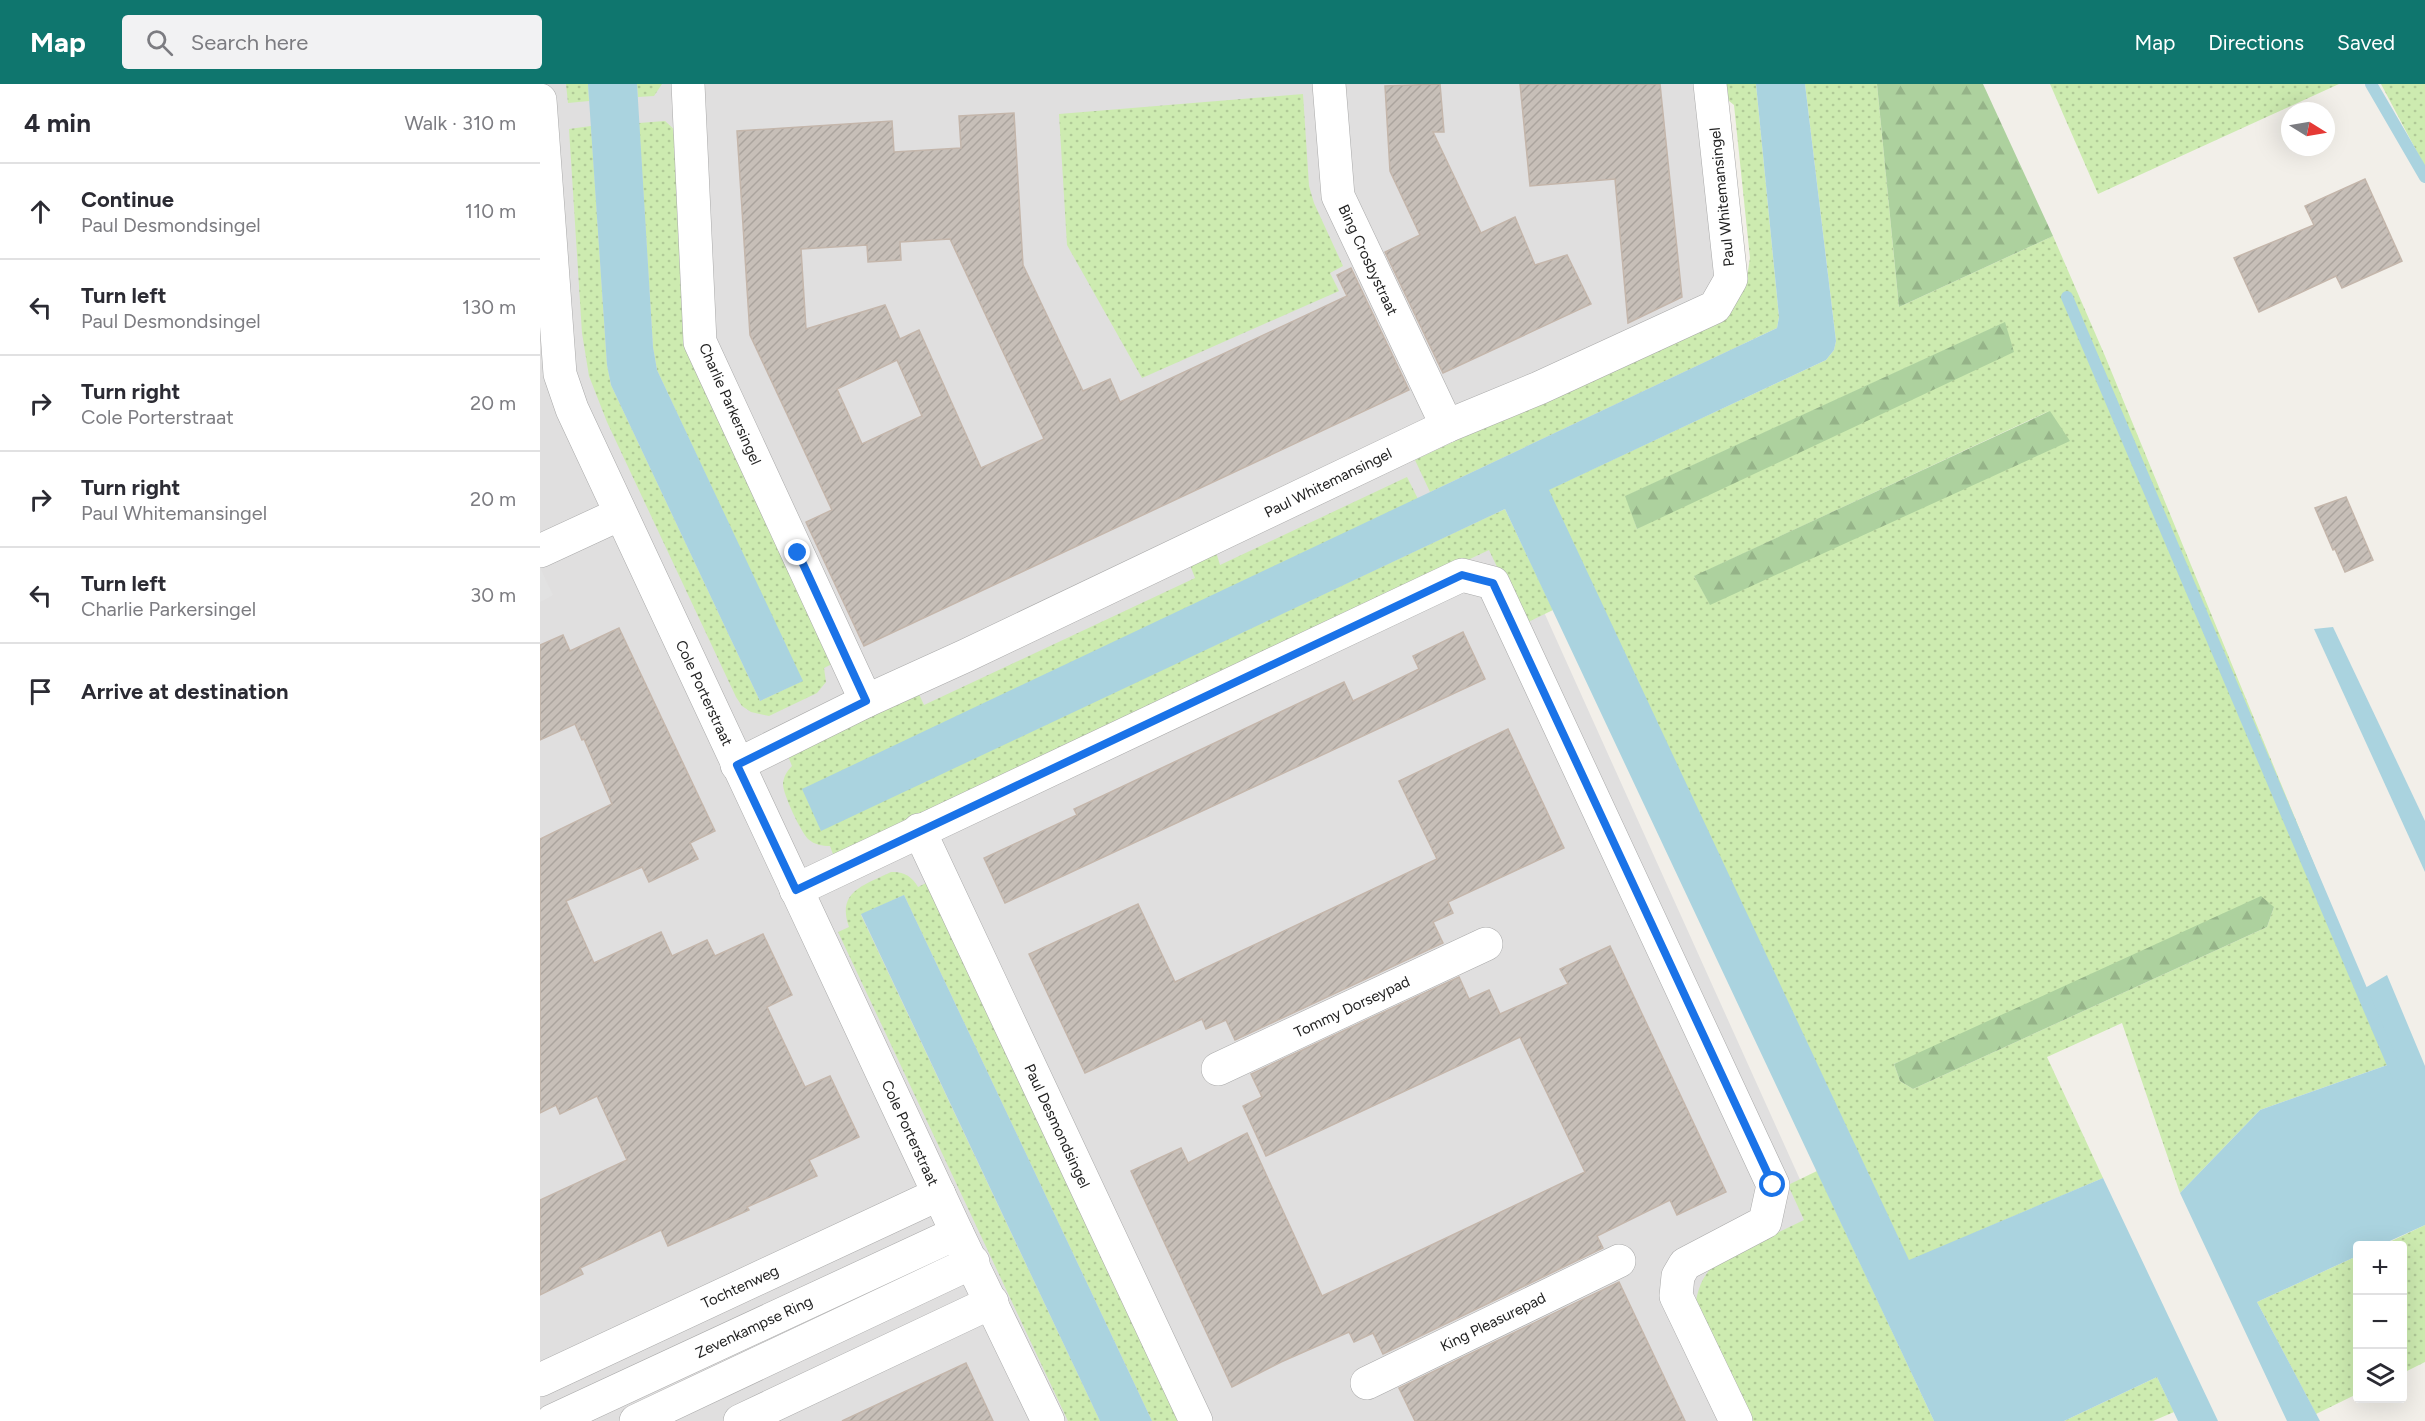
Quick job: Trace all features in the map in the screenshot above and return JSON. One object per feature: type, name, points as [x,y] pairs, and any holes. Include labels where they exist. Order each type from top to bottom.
[{"type":"street","name":"Charlie Parkersingel","points":[[688,84],[700,342],[866,701]]},
{"type":"street","name":"Bing Crosbystraat","points":[[1329,84],[1338,196],[1447,426]]},
{"type":"street","name":"Paul Whitemansingel","points":[[737,765],[866,701],[976,651],[1447,426],[1539,388],[1715,307],[1731,279],[1710,84]]},
{"type":"street","name":"Cole Porterstraat","points":[[540,100],[560,374],[572,409],[957,1233],[1048,1421]]},
{"type":"street","points":[[540,551],[620,514]]},
{"type":"street","points":[[796,890],[1462,575],[1493,583],[1773,1185],[1765,1222],[1685,1264],[1678,1276],[1676,1296],[1736,1421]]},
{"type":"street","name":"Paul Desmondsingel","points":[[919,831],[1196,1421]]},
{"type":"street","name":"Tommy Dorseypad","points":[[1218,1069],[1486,944]]},
{"type":"street","name":"Tochtenweg","points":[[540,1380],[939,1194]]},
{"type":"street","name":"Zevenkampse Ring","points":[[552,1421],[957,1233]]},
{"type":"street","name":"King Pleasurepad","points":[[1367,1383],[1619,1261]]},
{"type":"street","points":[[636,1421],[973,1262]]},
{"type":"street","points":[[740,1421],[992,1302]]},
{"type":"shaded area","points":[[540,84],[1708,84],[1745,351],[1483,477],[1909,1421],[540,1421]]},
{"type":"shaded area","points":[[540,568],[553,595],[540,602]]},
{"type":"green space","points":[[566,84],[588,84],[589,101],[568,103]]},
{"type":"green space","points":[[637,84],[662,84],[654,96],[638,97]]},
{"type":"green space","points":[[1723,84],[1756,84],[1779,317],[1777,328],[1430,492],[1415,460],[1718,317],[1747,277],[1750,258],[1734,105],[1724,97]]},
{"type":"green space","points":[[1805,84],[1877,84],[1899,307],[2053,236],[2105,356],[2365,988],[2393,1063],[2260,1110],[2180,1193],[2122,1023],[2047,1057],[2103,1178],[1909,1261],[1548,490],[1826,360],[1834,350],[1836,341]],"holes":[[[2004,323],[1637,529],[1626,496]],[[2049,411],[1710,604],[1694,576]],[[2274,907],[2267,927],[1913,1089],[1900,1081],[1894,1064]]]},
{"type":"green space","points":[[1877,84],[1983,84],[2053,236],[1899,307]]},
{"type":"green space","points":[[2050,84],[2339,84],[2300,102],[2281,102],[2281,110],[2098,194]]},
{"type":"green space","points":[[2381,84],[2425,84],[2425,167]]},
{"type":"green space","points":[[1303,94],[1309,186],[1314,203],[1343,266],[1330,273],[1339,291],[1142,378],[1067,245],[1059,114]]},
{"type":"green space","points":[[665,121],[676,131],[689,343],[836,662],[824,668],[826,682],[817,693],[769,716],[751,712],[742,706],[736,697],[607,422],[589,376],[582,333],[569,129],[591,126],[607,365],[611,385],[760,701],[802,681],[657,370],[653,347],[639,123]]},
{"type":"green space","points":[[2005,322],[2014,352],[1637,529],[1625,496]]},
{"type":"green space","points":[[2050,411],[2070,441],[1710,605],[1694,576]]},
{"type":"green space","points":[[1407,477],[1418,499],[821,830],[1505,509],[1553,610],[1524,624],[1489,550],[844,853],[834,857],[830,846],[813,843],[801,829],[783,783],[792,766],[788,756],[918,692],[924,705],[1195,578],[1190,565],[1216,552],[1220,565]]},
{"type":"green space","points":[[891,872],[907,875],[918,887],[930,881],[1184,1421],[1152,1421],[904,895],[861,915],[1100,1421],[1068,1421],[838,932],[849,927],[846,905],[855,891]]},
{"type":"green space","points":[[2261,896],[2274,907],[2267,927],[1913,1089],[1900,1081],[1894,1064]]},
{"type":"green space","points":[[1817,1171],[1934,1421],[1749,1421],[1696,1301],[1697,1295],[1705,1275],[1717,1262],[1804,1220],[1788,1185]]},
{"type":"green space","points":[[2425,1225],[2425,1362],[2407,1371],[2407,1241],[2391,1241]]},
{"type":"green space","points":[[2353,1258],[2353,1396],[2316,1414],[2257,1302]]},
{"type":"green space","points":[[2157,1377],[2174,1412],[2153,1421],[2064,1421]]},
{"type":"water","points":[[588,84],[637,84],[653,347],[657,370],[803,681],[760,701],[611,385],[607,365]]},
{"type":"water","points":[[1756,84],[1805,84],[1836,341],[1834,350],[1826,360],[1549,490],[1909,1260],[2103,1178],[2218,1421],[2178,1421],[2157,1377],[2064,1421],[1934,1421],[1505,509],[821,831],[802,789],[1777,328],[1779,317]]},
{"type":"water","points":[[2333,627],[2425,821],[2425,872],[2314,629]]},
{"type":"water","points":[[904,895],[1152,1421],[1100,1421],[861,914]]},
{"type":"water","points":[[2387,975],[2425,1066],[2425,1225],[2390,1241],[2353,1241],[2353,1258],[2257,1302],[2320,1421],[2287,1421],[2180,1193],[2260,1110],[2393,1063],[2365,988]]},
{"type":"building","points":[[1440,84],[1444,132],[1433,132],[1481,233],[1515,217],[1535,265],[1567,255],[1591,304],[1443,373],[1385,252],[1420,235],[1390,171],[1385,86]]},
{"type":"building","points":[[1520,84],[1660,84],[1682,297],[1628,323],[1615,179],[1530,186]]},
{"type":"building","points":[[1014,113],[1023,265],[1083,391],[1110,379],[1120,402],[1347,296],[1337,275],[1351,268],[1409,390],[864,646],[806,522],[832,510],[750,335],[737,131],[892,121],[894,152],[961,148],[959,116]],"holes":[[[950,239],[1044,439],[981,468],[919,330],[900,339],[885,305],[806,329],[801,249],[867,245],[868,262],[901,260],[900,242]],[[897,360],[922,416],[862,444],[837,389]]]},
{"type":"building","points":[[2365,179],[2402,261],[2342,288],[2336,276],[2259,312],[2234,258],[2314,225],[2305,206]]},
{"type":"building","points":[[2346,497],[2373,560],[2345,572],[2315,508]]},
{"type":"building","points":[[619,628],[715,831],[690,843],[698,859],[649,882],[642,867],[566,901],[594,963],[661,932],[672,956],[707,940],[715,956],[763,934],[792,995],[767,1007],[805,1087],[830,1076],[859,1137],[809,1160],[817,1176],[747,1207],[749,1210],[668,1246],[661,1230],[580,1268],[583,1274],[540,1295],[540,1200],[627,1160],[597,1096],[560,1114],[556,1105],[540,1113],[540,839],[612,804],[584,739],[582,740],[575,724],[540,740],[540,645],[563,635],[570,651]]},
{"type":"building","points":[[1463,632],[1485,679],[1005,903],[984,858],[1077,815],[1074,809],[1344,682],[1353,701],[1419,669],[1413,656]]},
{"type":"building","points":[[1508,729],[1564,848],[1448,902],[1453,913],[1433,922],[1443,943],[1235,1040],[1226,1020],[1206,1029],[1202,1019],[1085,1073],[1029,954],[1138,904],[1175,982],[1367,892],[1437,859],[1399,781]]},
{"type":"building","points":[[1610,946],[1726,1192],[1677,1215],[1670,1200],[1597,1236],[1603,1248],[1383,1354],[1373,1333],[1354,1342],[1349,1332],[1232,1387],[1131,1171],[1181,1148],[1188,1163],[1247,1133],[1322,1296],[1423,1249],[1585,1172],[1520,1037],[1266,1156],[1243,1106],[1262,1097],[1251,1074],[1459,977],[1469,999],[1489,990],[1500,1014],[1568,984],[1560,969]]},
{"type":"building","points":[[1619,1282],[1685,1421],[1415,1421],[1399,1388]]},
{"type":"building","points":[[966,1363],[993,1421],[842,1421],[919,1385]]},
{"type":"waterway","points":[[2371,84],[2425,177]]},
{"type":"waterway","points":[[2067,297],[2397,1074]]},
{"type":"route","points":[[798,553],[866,701],[737,765],[796,890],[1462,575],[1493,583],[1773,1185]]}]
